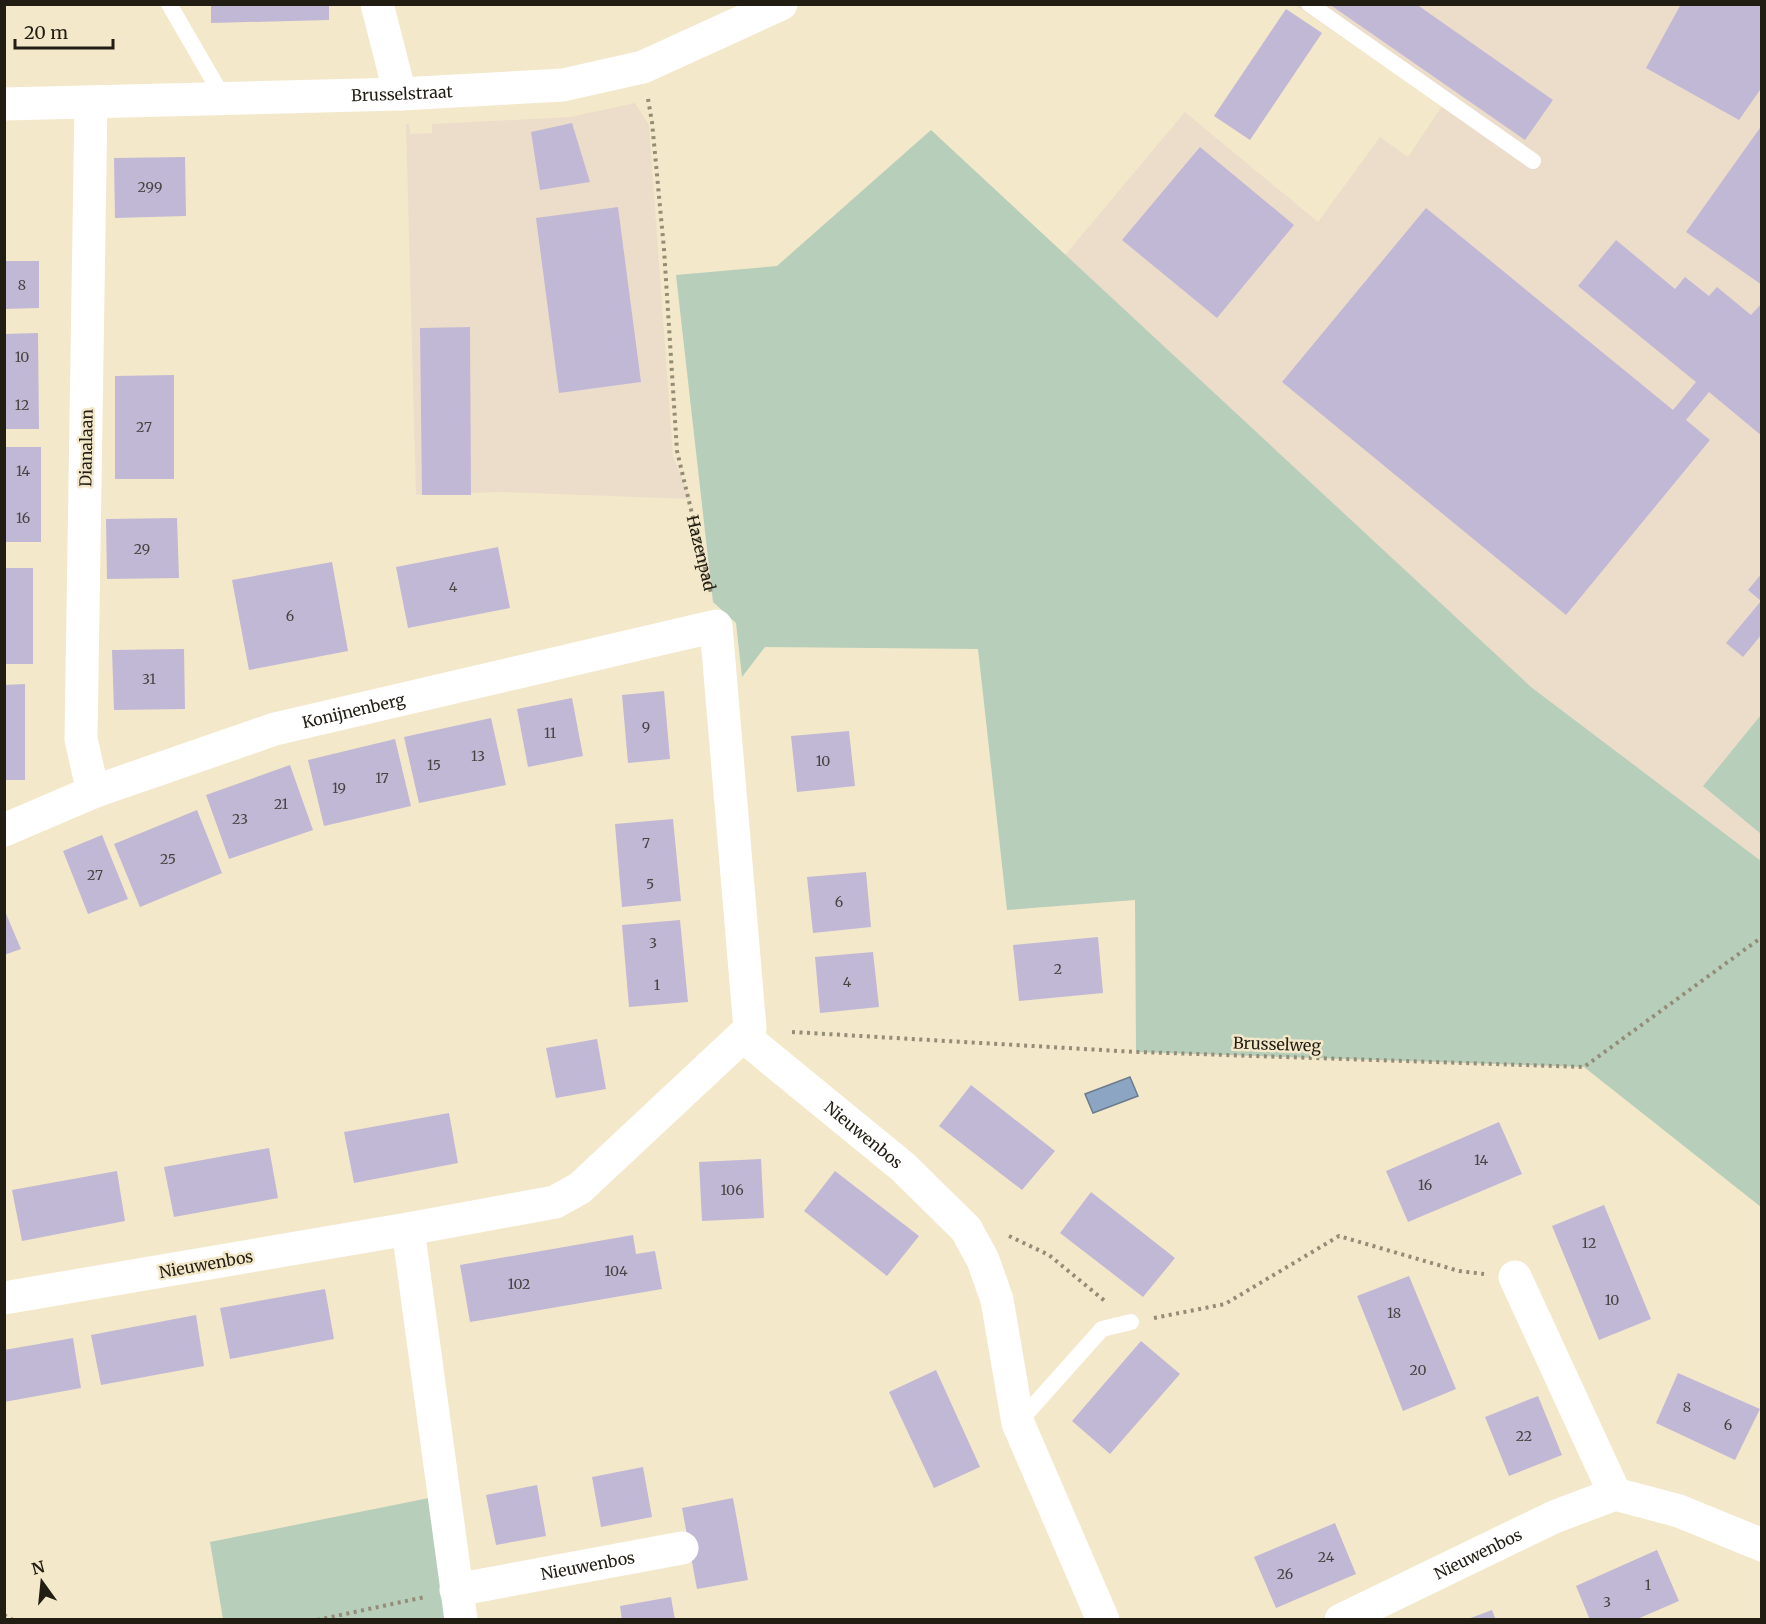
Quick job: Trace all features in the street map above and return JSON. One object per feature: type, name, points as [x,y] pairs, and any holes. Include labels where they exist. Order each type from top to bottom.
[{"type":"street","points":[[377,4],[400,94]]},
{"type":"street","name":"Brusselstraat","points":[[4,104],[400,94],[563,85],[642,67],[781,4]]},
{"type":"street","name":"Dianalaan","points":[[91,102],[81,739],[93,792]]},
{"type":"street","points":[[716,626],[746,1033]]},
{"type":"street","name":"Konijnenberg","points":[[4,830],[93,792],[275,729],[716,626]]},
{"type":"street","name":"Nieuwenbos","points":[[4,1298],[555,1202],[580,1188],[746,1033],[903,1167],[966,1229],[983,1260],[997,1300],[1018,1423],[1103,1620]]},
{"type":"street","points":[[408,1229],[459,1605]]},
{"type":"street","points":[[1515,1277],[1615,1494],[1679,1511],[1761,1545]]},
{"type":"street","name":"Nieuwenbos","points":[[1341,1620],[1554,1518],[1615,1494]]},
{"type":"street","name":"Nieuwenbos","points":[[459,1605],[682,1548]]},
{"type":"lane","points":[[169,4],[224,99]]},
{"type":"lane","points":[[1309,4],[1533,161]]},
{"type":"lane","points":[[1018,1423],[1102,1329],[1131,1322]]},
{"type":"path","name":"Hazenpad","points":[[642,67],[652,122],[664,249],[677,451],[713,602],[716,626]]},
{"type":"path","name":"Brusselweg","points":[[746,1033],[1136,1052],[1584,1067],[1761,937]]},
{"type":"path","points":[[966,1229],[987,1225],[1049,1255],[1131,1322],[1225,1304],[1339,1236],[1459,1271],[1515,1277]]},
{"type":"path","points":[[317,1620],[459,1605]]},
{"type":"path","points":[[4,1615],[13,1620]]},
{"type":"shaded area","points":[[1295,5],[1761,5],[1761,861],[1531,687],[1065,255],[1185,112],[1318,222],[1380,137],[1408,157],[1442,106]]},
{"type":"shaded area","points":[[635,103],[649,125],[673,456],[691,499],[501,492],[416,495],[406,124],[409,124],[410,134],[432,133],[432,124],[570,117]]},
{"type":"green space","points":[[931,130],[1531,687],[1761,861],[1761,1207],[1584,1067],[1136,1052],[1135,900],[1007,910],[978,649],[765,647],[742,677],[736,623],[713,602],[676,275],[777,266]]},
{"type":"green space","points":[[1761,715],[1761,834],[1703,786]]},
{"type":"green space","points":[[444,1495],[461,1619],[223,1619],[210,1542]]},
{"type":"water","points":[[1130,1077],[1138,1096],[1093,1113],[1085,1094]]},
{"type":"building","points":[[211,4],[329,4],[329,20],[211,23]]},
{"type":"building","points":[[1329,4],[1416,4],[1553,100],[1525,140]]},
{"type":"building","points":[[1681,4],[1762,4],[1762,91],[1760,90],[1739,120],[1646,68]]},
{"type":"building","points":[[1286,9],[1322,33],[1250,140],[1214,116]]},
{"type":"building","points":[[572,123],[590,182],[540,190],[531,132]]},
{"type":"building","points":[[1762,125],[1762,285],[1686,232]]},
{"type":"building","points":[[1200,147],[1294,225],[1217,318],[1122,240]]},
{"type":"building","points":[[185,157],[186,216],[115,218],[114,158]]},
{"type":"building","points":[[618,207],[641,382],[559,393],[536,218]]},
{"type":"building","points":[[1426,208],[1673,410],[1696,382],[1578,286],[1616,240],[1675,289],[1685,277],[1709,296],[1717,287],[1751,315],[1762,303],[1762,436],[1709,392],[1686,420],[1710,440],[1566,615],[1282,382]]},
{"type":"building","points":[[4,261],[39,261],[39,308],[4,309]]},
{"type":"building","points":[[470,327],[471,495],[422,495],[420,328]]},
{"type":"building","points":[[38,333],[39,429],[4,429],[4,334]]},
{"type":"building","points":[[174,375],[174,479],[115,479],[115,376]]},
{"type":"building","points":[[4,447],[41,447],[41,542],[4,542]]},
{"type":"building","points":[[177,518],[179,578],[107,579],[106,519]]},
{"type":"building","points":[[498,547],[510,608],[408,628],[396,567]]},
{"type":"building","points":[[332,562],[348,651],[249,670],[232,580]]},
{"type":"building","points":[[4,568],[33,568],[33,664],[4,664]]},
{"type":"building","points":[[1762,573],[1762,634],[1743,657],[1726,643],[1761,601],[1748,590]]},
{"type":"building","points":[[184,649],[185,709],[114,710],[112,650]]},
{"type":"building","points":[[25,684],[25,780],[4,780],[4,685]]},
{"type":"building","points":[[664,691],[670,759],[628,763],[622,695]]},
{"type":"building","points":[[572,698],[583,756],[528,767],[517,709]]},
{"type":"building","points":[[491,718],[506,785],[419,803],[404,737]]},
{"type":"building","points":[[849,731],[855,786],[797,792],[791,736]]},
{"type":"building","points":[[395,739],[411,806],[324,826],[308,760]]},
{"type":"building","points":[[290,765],[313,830],[229,859],[206,795]]},
{"type":"building","points":[[197,810],[222,873],[140,907],[114,844]]},
{"type":"building","points":[[673,819],[681,901],[622,907],[615,824]]},
{"type":"building","points":[[102,835],[128,899],[88,914],[63,851]]},
{"type":"building","points":[[866,872],[871,927],[813,933],[807,877]]},
{"type":"building","points":[[4,909],[21,949],[4,955]]},
{"type":"building","points":[[680,920],[688,1002],[629,1007],[622,925]]},
{"type":"building","points":[[1098,937],[1103,993],[1019,1001],[1013,945]]},
{"type":"building","points":[[873,952],[879,1007],[820,1013],[815,957]]},
{"type":"building","points":[[597,1039],[606,1089],[556,1098],[546,1048]]},
{"type":"building","points":[[971,1085],[1055,1151],[1022,1190],[939,1126]]},
{"type":"building","points":[[449,1113],[458,1163],[354,1183],[344,1132]]},
{"type":"building","points":[[1499,1122],[1522,1174],[1408,1222],[1386,1171]]},
{"type":"building","points":[[269,1148],[278,1198],[174,1217],[164,1167]]},
{"type":"building","points":[[761,1159],[764,1218],[702,1221],[699,1162]]},
{"type":"building","points":[[117,1171],[125,1221],[22,1241],[12,1190]]},
{"type":"building","points":[[835,1171],[919,1236],[887,1276],[804,1211]]},
{"type":"building","points":[[1091,1192],[1175,1258],[1143,1297],[1060,1233]]},
{"type":"building","points":[[1604,1205],[1651,1319],[1599,1340],[1552,1226]]},
{"type":"building","points":[[633,1235],[636,1254],[655,1251],[662,1289],[470,1322],[460,1265]]},
{"type":"building","points":[[1409,1276],[1456,1389],[1403,1411],[1357,1296]]},
{"type":"building","points":[[325,1289],[334,1339],[230,1359],[220,1308]]},
{"type":"building","points":[[196,1315],[204,1366],[101,1385],[91,1335]]},
{"type":"building","points":[[73,1338],[81,1388],[4,1402],[4,1350]]},
{"type":"building","points":[[1141,1341],[1180,1374],[1110,1454],[1072,1421]]},
{"type":"building","points":[[936,1370],[980,1467],[934,1488],[889,1392]]},
{"type":"building","points":[[1678,1373],[1760,1409],[1735,1460],[1656,1423]]},
{"type":"building","points":[[1538,1396],[1562,1455],[1509,1476],[1485,1417]]},
{"type":"building","points":[[643,1467],[652,1517],[601,1527],[592,1477]]},
{"type":"building","points":[[537,1485],[546,1536],[496,1545],[486,1495]]},
{"type":"building","points":[[733,1498],[748,1580],[697,1589],[682,1508]]},
{"type":"building","points":[[1335,1523],[1356,1574],[1276,1608],[1254,1557]]},
{"type":"building","points":[[1657,1550],[1679,1601],[1635,1620],[1590,1620],[1576,1586]]},
{"type":"building","points":[[671,1597],[675,1620],[622,1620],[620,1606]]},
{"type":"building","points":[[1492,1610],[1496,1620],[1468,1620],[1468,1619]]}]
